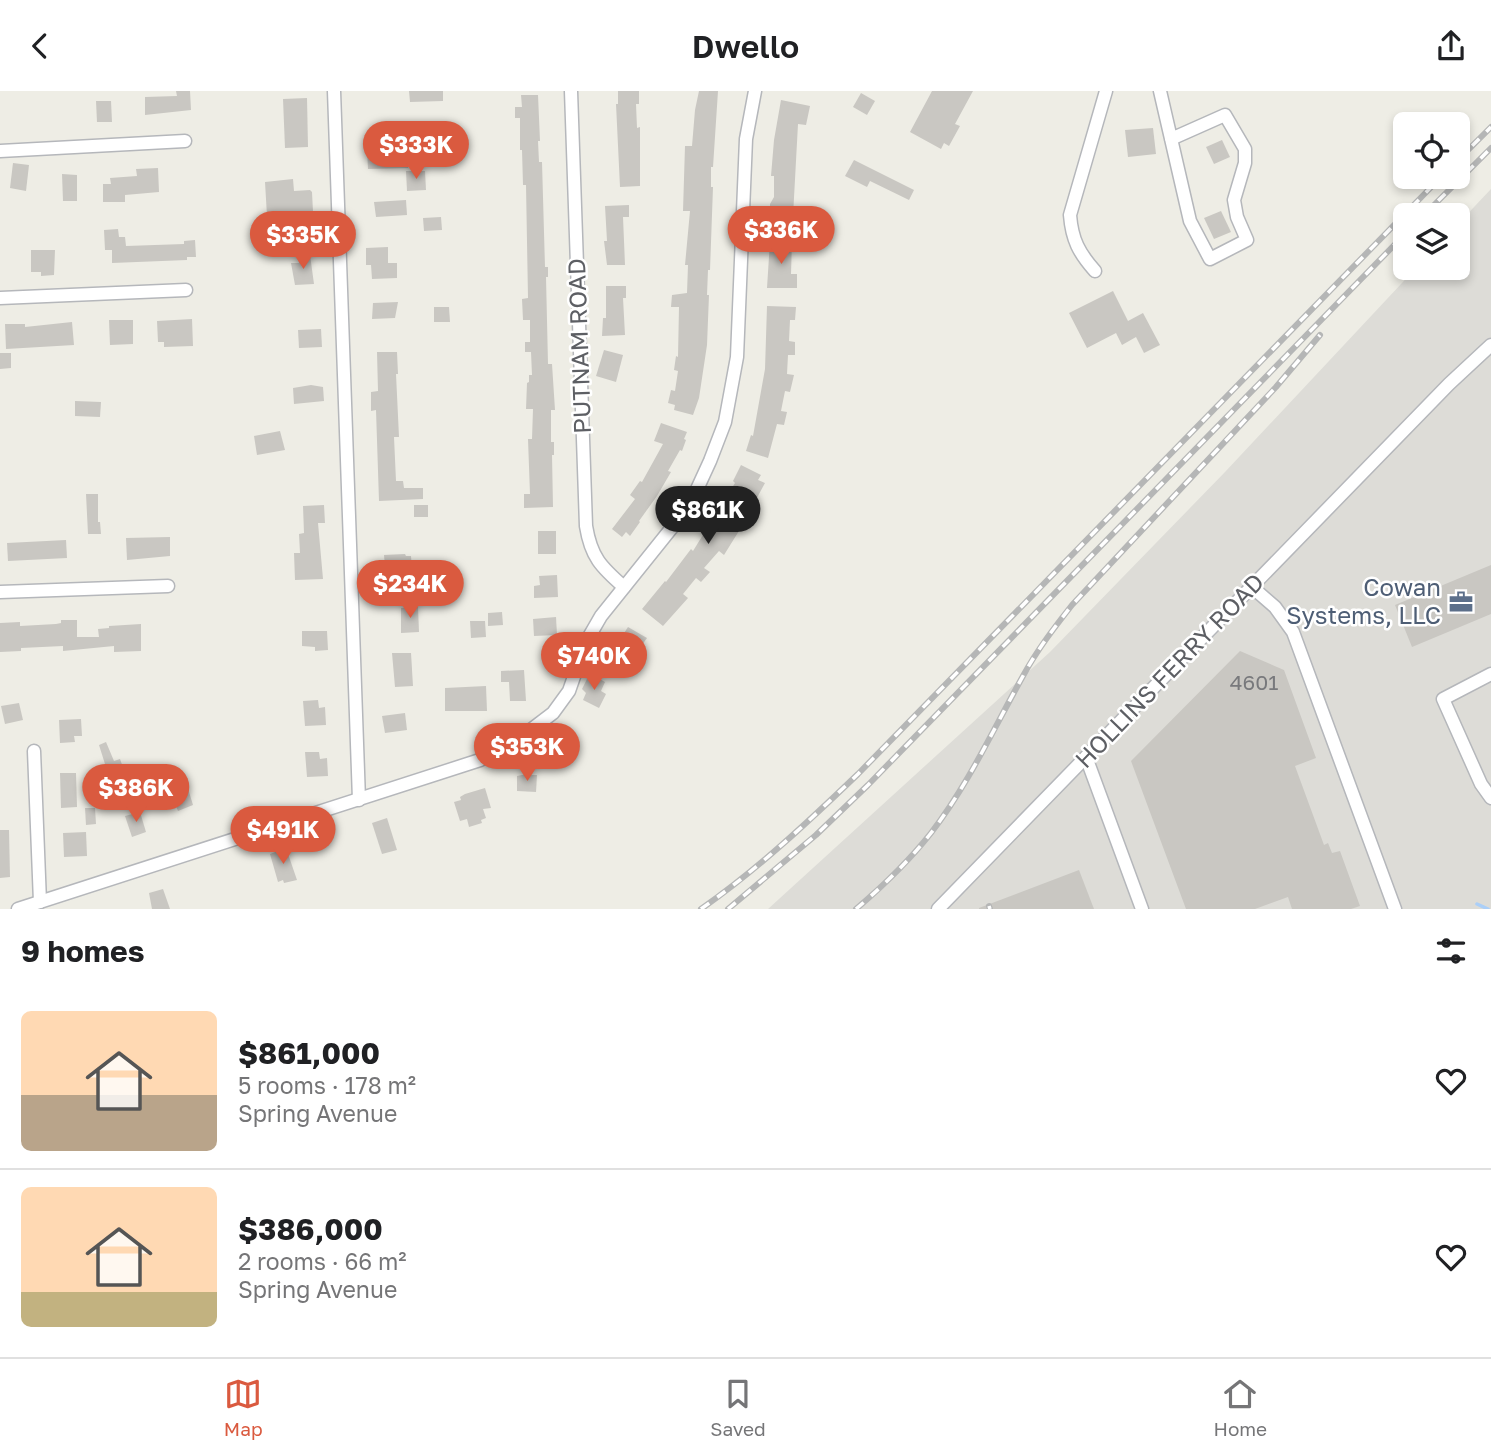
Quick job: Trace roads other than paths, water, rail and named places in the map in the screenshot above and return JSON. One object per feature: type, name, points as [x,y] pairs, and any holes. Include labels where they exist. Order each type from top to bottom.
[{"type":"street","points":[[334,91],[359,800]]},
{"type":"street","name":"PUTNAM ROAD","points":[[571,91],[586,526],[593,554],[602,567],[624,587]]},
{"type":"street","points":[[18,909],[480,759],[511,745],[553,713],[569,691],[586,642],[601,616],[693,498],[725,422],[737,357],[746,138],[755,91]]},
{"type":"street","points":[[1095,271],[1080,253],[1071,228],[1070,215],[1106,91]]},
{"type":"street","points":[[1160,91],[1190,222],[1210,259],[1247,240],[1237,217],[1234,200],[1245,163],[1245,149],[1225,115],[1171,138]]},
{"type":"street","points":[[0,151],[185,141]]},
{"type":"street","points":[[0,297],[186,291]]},
{"type":"street","name":"HOLLINS FERRY ROAD","points":[[944,907],[1449,384],[1491,345]]},
{"type":"street","points":[[0,592],[169,586]]},
{"type":"street","points":[[1252,587],[1275,607],[1293,632],[1395,909]]},
{"type":"street","points":[[1490,677],[1443,699],[1481,784],[1491,798]]},
{"type":"street","points":[[34,751],[40,902]]},
{"type":"street","points":[[1086,757],[1142,909]]},
{"type":"waterway","points":[[1477,904],[1488,909]]},
{"type":"railway","points":[[1470,148],[1491,127]]},
{"type":"railway","points":[[1436,203],[1491,148]]},
{"type":"railway","points":[[701,909],[763,861],[858,774],[1429,189]]},
{"type":"railway","points":[[728,909],[816,835],[868,785],[1393,246]]},
{"type":"railway","points":[[856,909],[905,863],[944,815],[969,776],[1028,666],[1072,605],[1276,387],[1320,335]]},
{"type":"place","name":"Cowan Systems, LLC","points":[[1461,602]]}]
